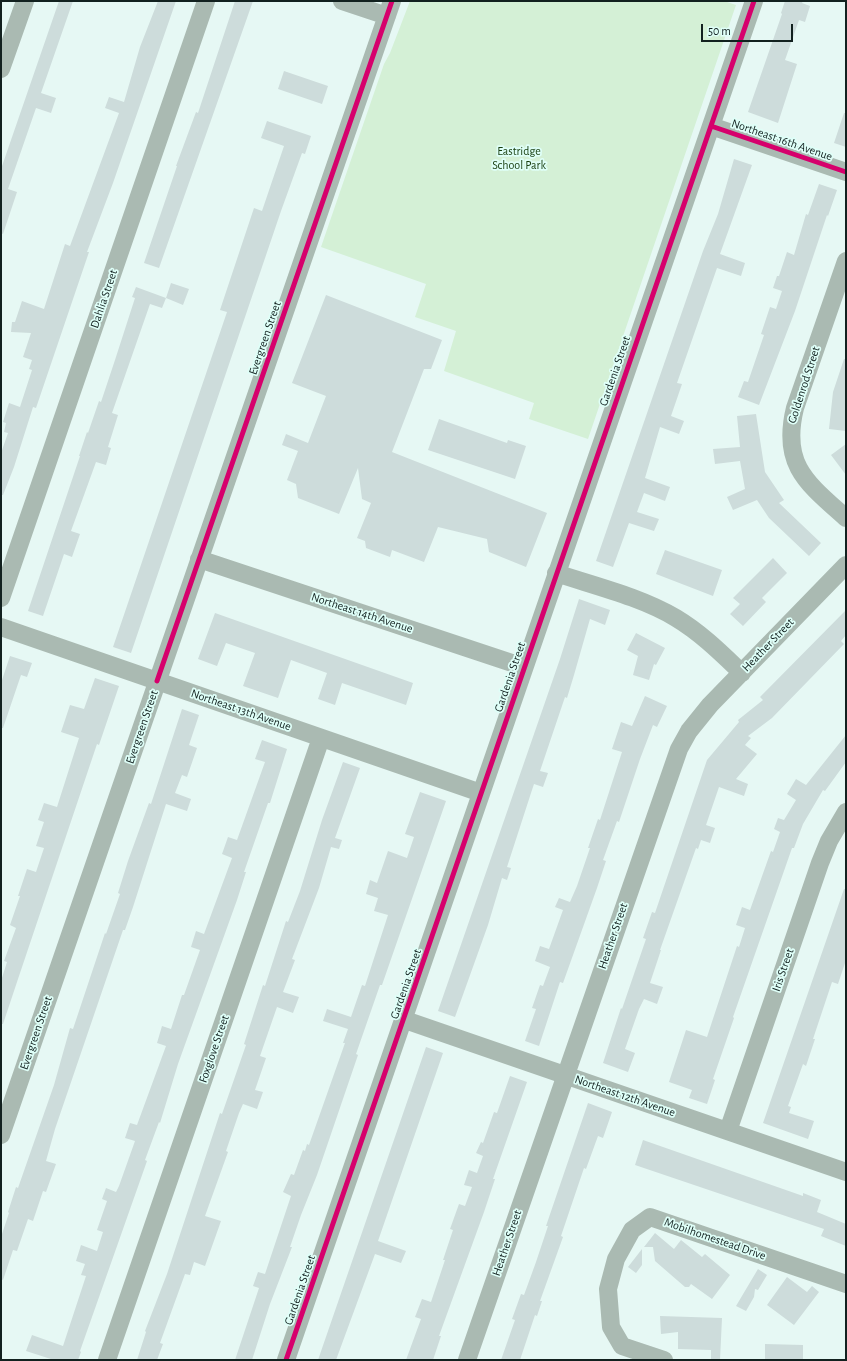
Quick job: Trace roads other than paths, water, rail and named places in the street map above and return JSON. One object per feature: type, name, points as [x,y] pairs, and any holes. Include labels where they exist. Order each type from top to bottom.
[{"type":"street","points":[[1,69],[25,1]]},
{"type":"street","name":"Dahlia Street","points":[[1,598],[206,1]]},
{"type":"street","points":[[342,1],[389,9]]},
{"type":"street","name":"Gardenia Street","points":[[286,1360],[405,1020],[556,573],[754,1]]},
{"type":"street","name":"Evergreen Street","points":[[1,1135],[389,9]]},
{"type":"street","name":"Northeast 16th Avenue","points":[[711,126],[846,172]]},
{"type":"street","name":"Goldenrod Street","points":[[846,261],[795,408],[790,433],[790,444],[799,471],[812,487],[846,518]]},
{"type":"street","name":"Northeast 14th Avenue","points":[[199,559],[524,667]]},
{"type":"street","name":"Heather Street","points":[[467,1360],[679,749],[700,716],[846,565]]},
{"type":"street","points":[[556,573],[655,607],[675,618],[708,641],[742,673]]},
{"type":"street","name":"Northeast 13th Avenue","points":[[1,627],[481,793]]},
{"type":"street","name":"Foxglove Street","points":[[107,1360],[321,738]]},
{"type":"street","name":"Iris Street","points":[[728,1131],[820,862],[829,841],[846,812]]},
{"type":"street","name":"Northeast 12th Avenue","points":[[405,1020],[846,1172]]},
{"type":"street","name":"Mobilhomestead Drive","points":[[664,1360],[622,1346],[611,1327],[608,1289],[616,1259],[632,1230],[650,1217],[846,1284]]},
{"type":"park label","name":"Eastridge School Park","points":[[519,158]]}]
